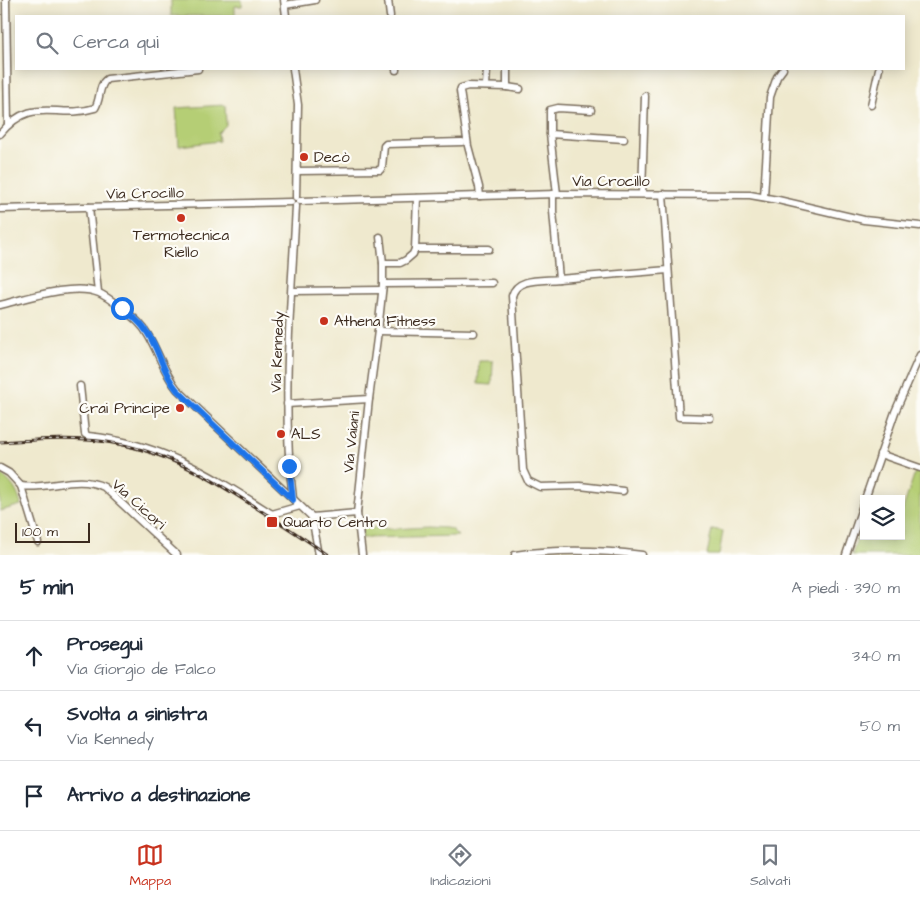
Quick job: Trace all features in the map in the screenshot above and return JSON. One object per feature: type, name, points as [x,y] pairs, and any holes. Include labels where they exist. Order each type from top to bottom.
[{"type":"street","points":[[6,0],[8,125]]},
{"type":"street","points":[[286,15],[284,2],[315,0]]},
{"type":"street","points":[[388,0],[390,15]]},
{"type":"street","points":[[0,134],[19,116],[27,112],[95,108],[99,100],[102,84],[107,79],[189,70]]},
{"type":"street","name":"Via Kennedy","points":[[293,70],[298,105],[297,171],[287,404],[289,466],[293,500]]},
{"type":"street","points":[[486,86],[487,70]]},
{"type":"street","points":[[507,70],[507,87]]},
{"type":"street","points":[[764,198],[770,97],[777,77],[782,70]]},
{"type":"street","points":[[871,105],[879,70]]},
{"type":"street","points":[[480,196],[468,146],[461,88],[486,86],[520,89]]},
{"type":"street","points":[[642,194],[645,96]]},
{"type":"street","points":[[558,279],[553,211],[555,194],[549,112],[551,109],[558,108],[591,110]]},
{"type":"street","points":[[550,134],[624,139]]},
{"type":"street","points":[[297,171],[380,170],[386,144],[462,142]]},
{"type":"street","name":"Via Crocillo","points":[[0,209],[555,194],[750,195],[857,219],[920,226]]},
{"type":"street","points":[[663,194],[679,417],[710,418]]},
{"type":"street","points":[[382,262],[402,262],[410,257],[415,249],[418,198]]},
{"type":"street","points":[[89,207],[98,292]]},
{"type":"street","name":"Via Vaiani","points":[[362,555],[357,513],[368,399],[383,287],[380,237]]},
{"type":"street","points":[[415,249],[489,249]]},
{"type":"street","points":[[623,491],[580,486],[540,488],[528,481],[523,470],[513,293],[515,288],[522,283],[668,270]]},
{"type":"street","points":[[292,291],[492,283]]},
{"type":"street","points":[[0,305],[67,290],[79,290],[98,292],[122,308],[143,326],[177,390],[312,516],[319,555]]},
{"type":"street","points":[[378,331],[474,332]]},
{"type":"street","points":[[866,495],[895,412],[920,355]]},
{"type":"street","points":[[80,386],[85,434],[88,436],[123,441],[181,460],[221,481],[272,514],[300,506]]},
{"type":"street","points":[[287,404],[368,399]]},
{"type":"street","points":[[880,454],[920,468]]},
{"type":"street","points":[[0,468],[9,473],[21,486],[38,542]]},
{"type":"street","name":"Via Cicori","points":[[21,486],[80,481],[104,487],[177,555]]},
{"type":"street","points":[[846,555],[860,512]]},
{"type":"street","points":[[312,516],[357,513]]},
{"type":"street","points":[[515,555],[541,551],[642,555]]},
{"type":"green space","points":[[171,0],[242,0],[242,6],[235,6],[235,15],[171,15]]},
{"type":"green space","points":[[225,105],[226,125],[218,133],[219,141],[179,146],[176,108]]},
{"type":"green space","points":[[479,361],[493,361],[492,385],[478,384]]},
{"type":"green space","points":[[916,469],[920,471],[920,555],[852,555],[860,530],[860,540],[886,540],[891,542],[892,540],[905,540],[905,503]]},
{"type":"green space","points":[[0,474],[14,488],[21,505],[0,511]]},
{"type":"green space","points":[[362,527],[392,529],[446,528],[451,529],[458,536],[362,538]]},
{"type":"green space","points":[[712,529],[723,531],[719,555],[707,555]]},
{"type":"railway","points":[[0,442],[53,439],[80,440],[107,442],[148,451],[205,476],[328,555]]},
{"type":"place","name":"Decò","points":[[304,157]]},
{"type":"place","name":"Termotecnica Riello","points":[[181,218]]},
{"type":"place","name":"Athena Fitness","points":[[324,321]]},
{"type":"place","name":"Crai Principe","points":[[180,408]]},
{"type":"place","name":"ALS","points":[[281,434]]},
{"type":"place","name":"Quarto Centro","points":[[272,522]]},
{"type":"route","points":[[122,308],[143,326],[177,390],[293,500],[289,466]]}]
